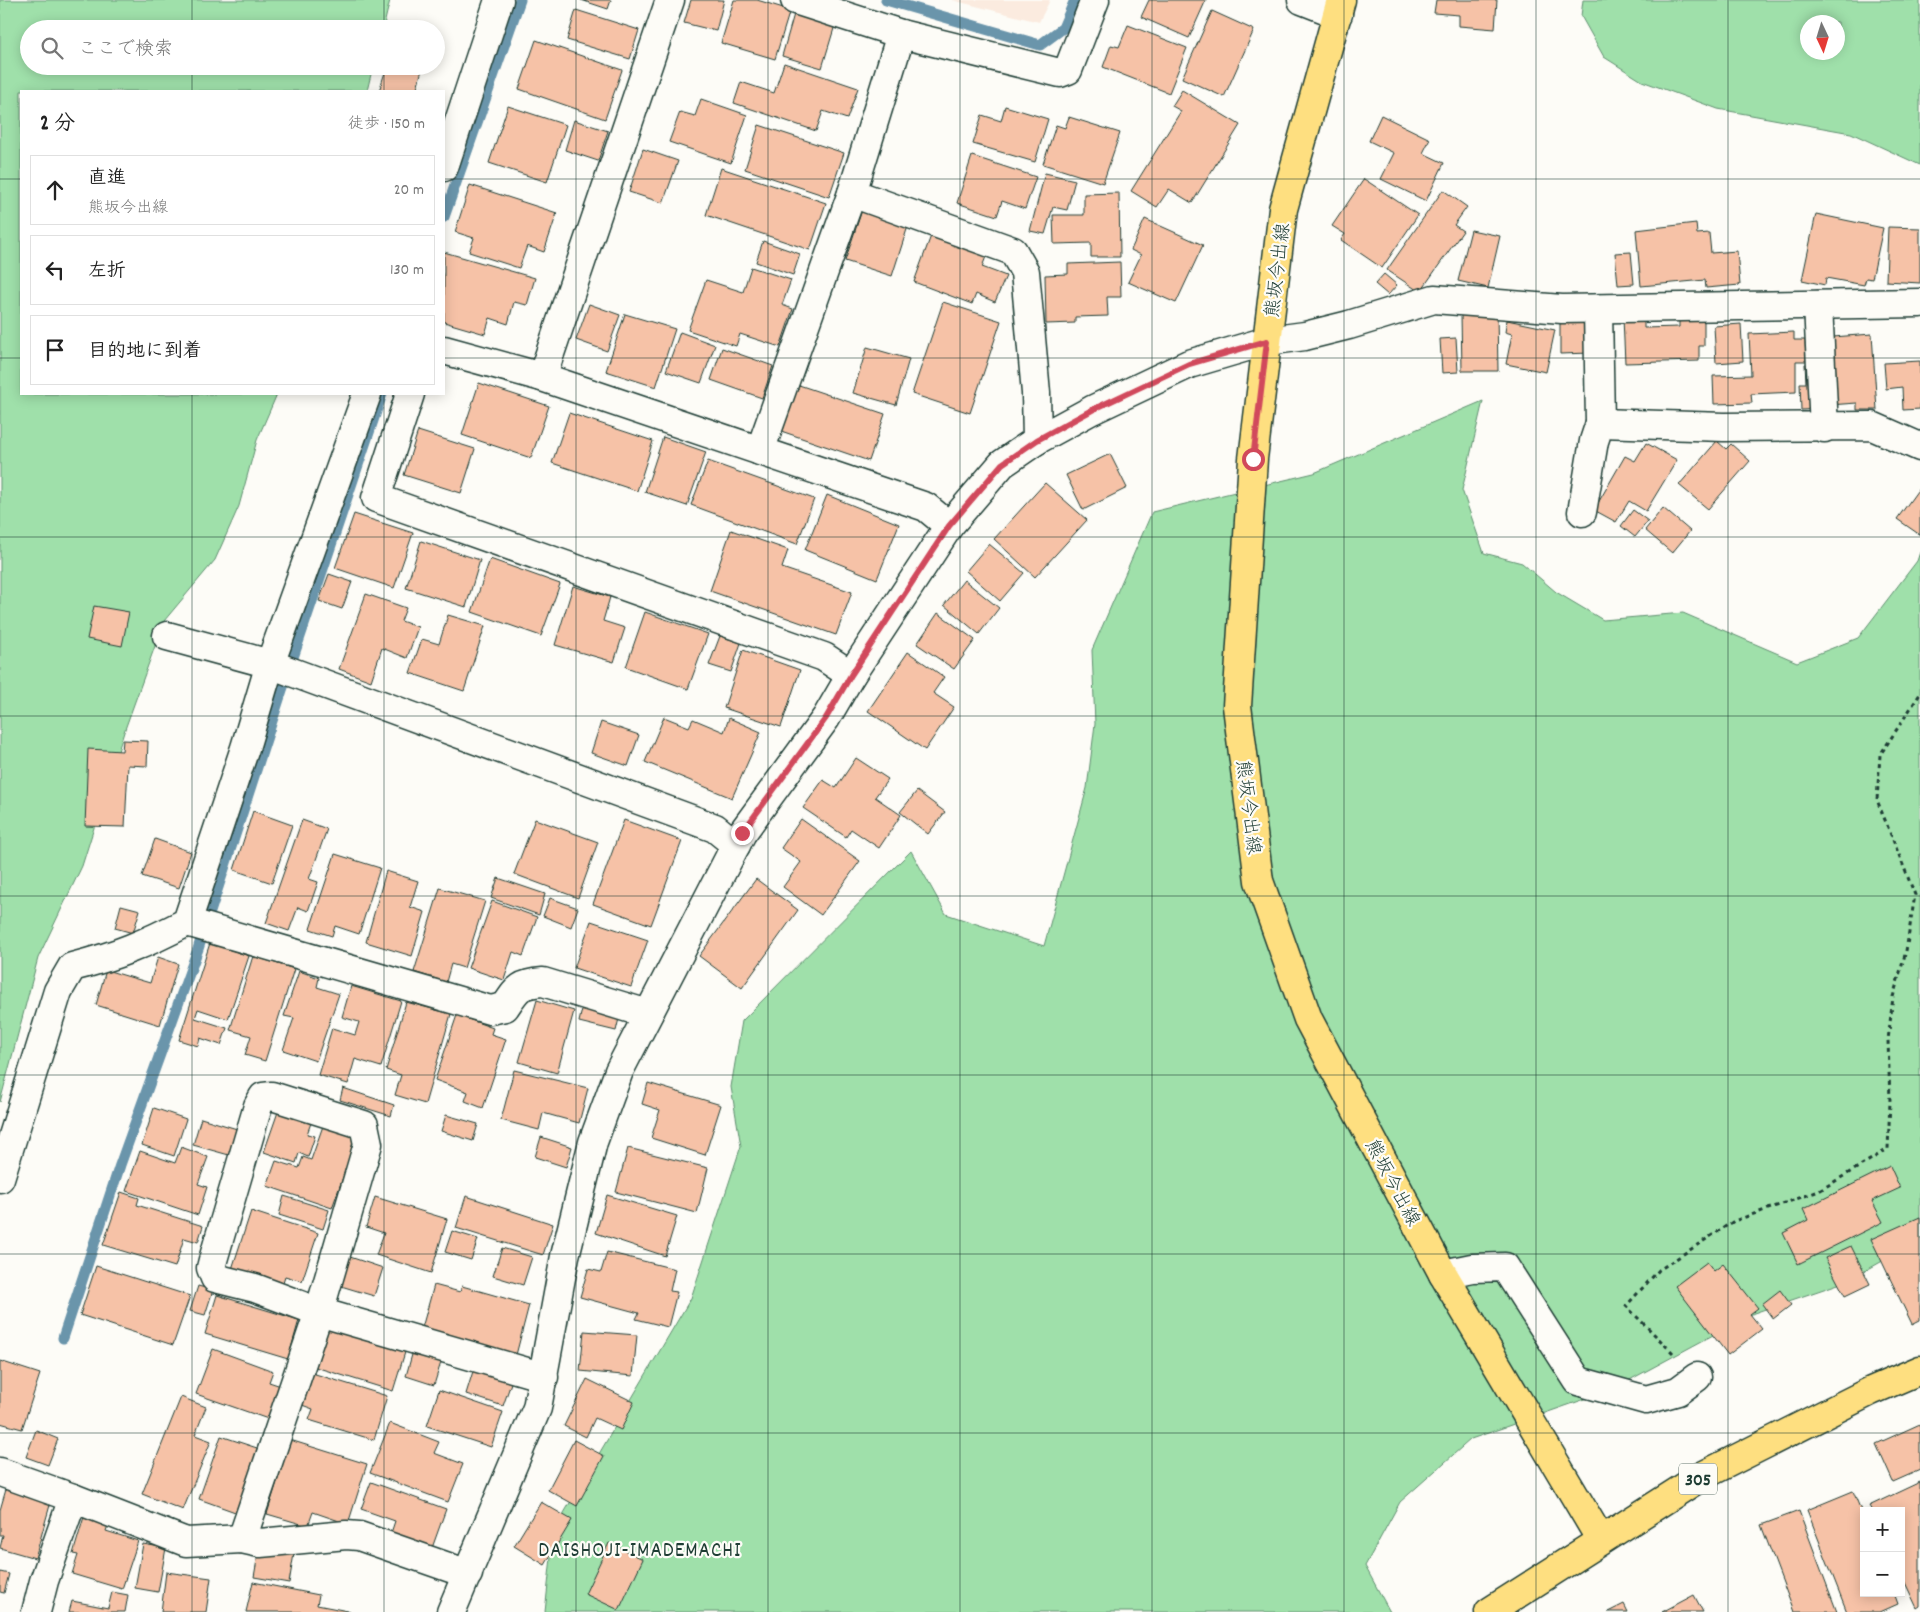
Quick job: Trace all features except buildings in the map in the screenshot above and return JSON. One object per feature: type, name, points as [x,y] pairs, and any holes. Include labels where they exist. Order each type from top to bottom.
[{"type":"main road","name":"熊坂今出線","points":[[1339,7],[1283,209],[1253,459],[1237,706],[1259,881],[1308,1019],[1443,1274],[1601,1540]]},
{"type":"main road","name":"305","points":[[1489,1612],[1601,1540],[1742,1454],[1871,1391],[1920,1370]]},
{"type":"street","points":[[445,163],[499,0]]},
{"type":"street","points":[[542,377],[670,0]]},
{"type":"street","points":[[795,0],[901,34],[1060,73],[1068,70],[1095,0]]},
{"type":"street","points":[[1302,0],[1339,7]]},
{"type":"street","points":[[760,450],[852,193],[901,34]]},
{"type":"street","points":[[852,193],[1013,251],[1025,272],[1036,393],[1037,440]]},
{"type":"street","points":[[451,1612],[537,1408],[565,1256],[593,1142],[619,1071],[742,833],[826,718],[851,675],[949,526],[1002,464],[1037,440],[1092,410],[1189,364],[1267,341],[1305,336],[1340,328],[1434,300],[1562,309],[1920,303]]},
{"type":"street","points":[[1818,305],[1824,428]]},
{"type":"street","points":[[1582,512],[1594,441],[1600,423],[1598,308]]},
{"type":"street","points":[[445,350],[542,377],[926,507],[949,526]]},
{"type":"street","points":[[187,922],[245,748],[270,664],[367,395]]},
{"type":"street","points":[[410,395],[376,498],[824,656],[851,675]]},
{"type":"street","points":[[1600,423],[1715,427],[1824,428],[1872,426],[1920,447]]},
{"type":"street","points":[[167,636],[270,664],[715,828],[736,845]]},
{"type":"street","points":[[0,1178],[58,991],[72,966],[111,957],[143,945],[187,922],[490,1010],[506,1007],[515,993],[525,984],[543,982],[648,1014]]},
{"type":"street","points":[[242,1539],[318,1312],[368,1144],[364,1125],[272,1096],[264,1097],[258,1106],[211,1268],[215,1278],[254,1288],[318,1312],[544,1377]]},
{"type":"street","points":[[1443,1274],[1472,1268],[1506,1267],[1578,1381],[1646,1400],[1678,1391],[1697,1376]]},
{"type":"street","points":[[0,1472],[186,1542],[242,1539],[260,1543],[346,1535],[359,1536],[468,1574]]},
{"type":"street","points":[[36,1612],[44,1581],[73,1498]]},
{"type":"path","points":[[1697,1376],[1626,1306],[1660,1270],[1734,1221],[1819,1191],[1888,1149],[1890,1101],[1888,1040],[1893,997],[1906,951],[1915,895],[1878,800],[1880,755],[1920,694]]},
{"type":"shaded area","points":[[952,0],[1050,0],[1039,22]]},
{"type":"green space","points":[[0,0],[390,0],[385,20],[20,20],[20,75],[371,75],[367,90],[20,90],[20,395],[277,395],[257,440],[239,506],[215,560],[164,621],[124,732],[82,866],[38,958],[0,1102]]},
{"type":"green space","points":[[1583,0],[1920,0],[1920,165],[1851,133],[1718,109],[1642,81],[1604,57],[1581,16]]},
{"type":"green space","points":[[1483,401],[1462,490],[1484,553],[1522,563],[1556,592],[1603,620],[1683,613],[1797,662],[1858,638],[1917,561],[1920,552],[1920,1240],[1847,1281],[1754,1313],[1611,1390],[1471,1439],[1400,1502],[1365,1566],[1390,1612],[545,1612],[554,1530],[691,1298],[741,1146],[731,1087],[742,1021],[911,851],[946,914],[1044,946],[1087,788],[1095,724],[1092,650],[1152,512],[1314,473]]},
{"type":"waterway","points":[[445,214],[520,0]]},
{"type":"waterway","points":[[886,0],[1040,45],[1063,28],[1075,0]]},
{"type":"waterway","points":[[63,1338],[120,1165],[198,949],[282,690],[382,395]]},
{"type":"district","name":"DAISHOJI-IMADEMACHI","points":[[640,1549]]},
{"type":"route","points":[[742,833],[826,718],[904,591],[949,526],[1002,464],[1037,440],[1092,410],[1189,364],[1267,341],[1253,459]]}]
